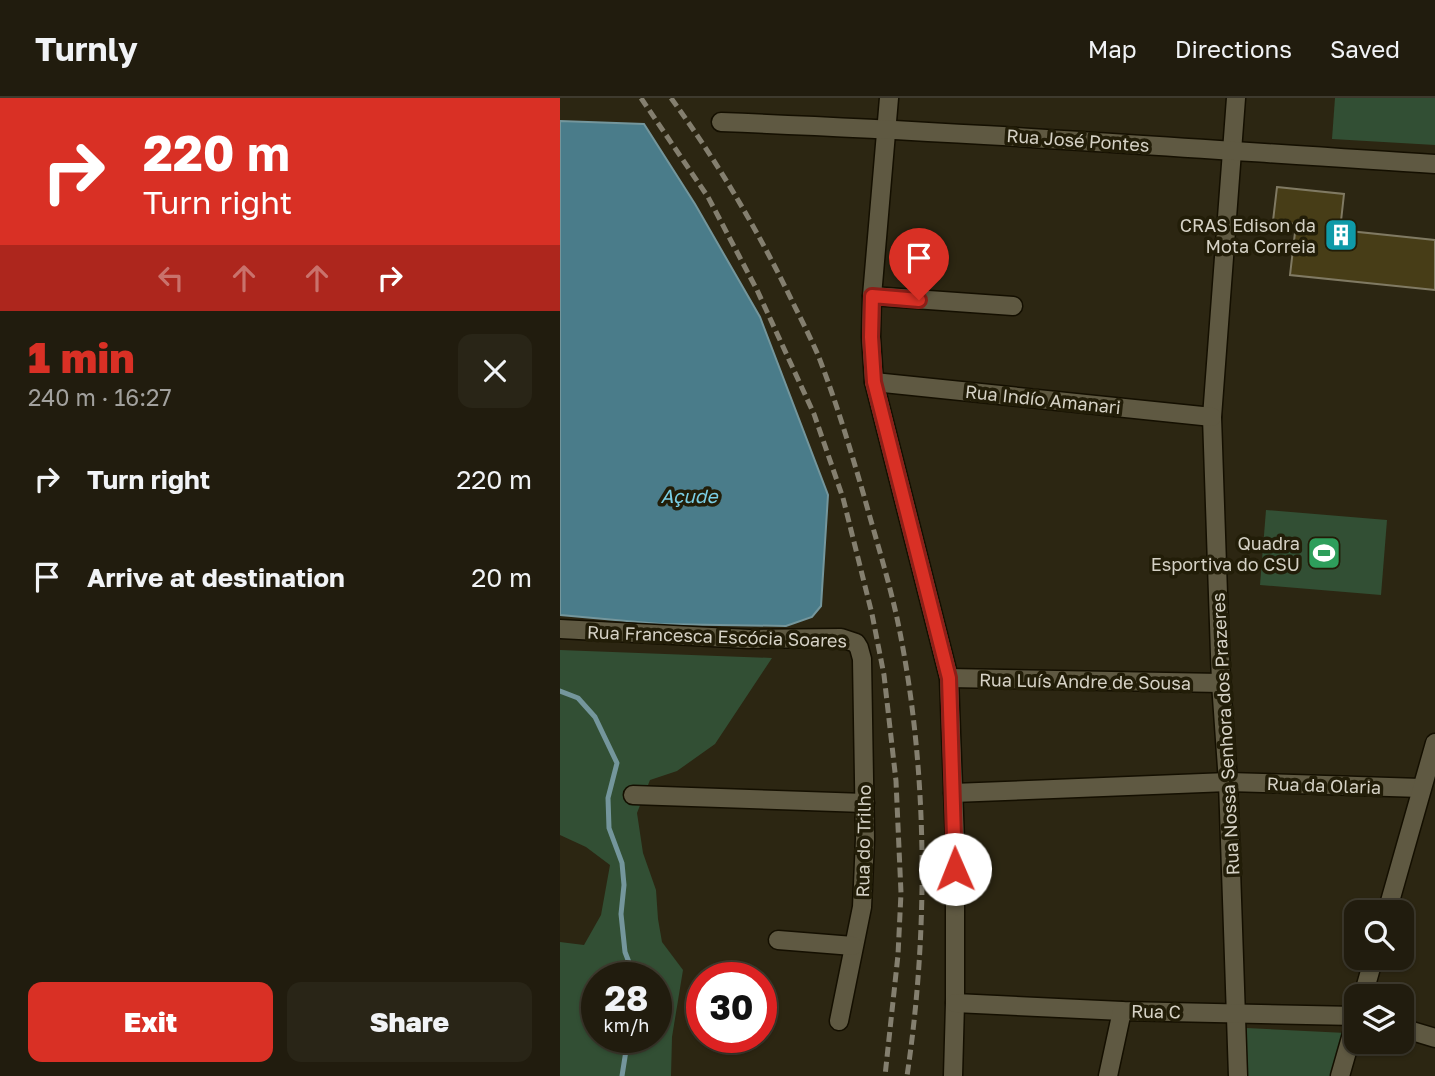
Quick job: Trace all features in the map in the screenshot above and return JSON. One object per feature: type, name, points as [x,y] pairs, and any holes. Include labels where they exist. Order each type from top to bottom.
[{"type":"street","points":[[889,98],[871,337],[874,382],[949,678],[955,842],[953,1076]]},
{"type":"street","name":"Rua Nossa Senhora dos Prazeres","points":[[1236,98],[1212,417],[1238,1076]]},
{"type":"street","name":"Rua José Pontes","points":[[721,122],[888,129],[1435,164]]},
{"type":"street","points":[[872,296],[1013,306]]},
{"type":"street","name":"Rua Indío Amanari","points":[[874,382],[1212,417]]},
{"type":"street","name":"Rua Francesca Escócia Soares","points":[[560,629],[749,639],[841,638],[856,643],[862,659]]},
{"type":"street","name":"Rua do Trilho","points":[[839,1021],[862,907],[865,803],[862,659]]},
{"type":"street","name":"Rua Luís Andre de Sousa","points":[[949,678],[1221,683]]},
{"type":"street","points":[[1390,900],[1435,743]]},
{"type":"street","name":"Rua da Olaria","points":[[953,793],[1228,782],[1421,788]]},
{"type":"street","points":[[633,795],[865,803]]},
{"type":"street","points":[[778,940],[853,947]]},
{"type":"street","name":"Rua C","points":[[955,1003],[1344,1017]]},
{"type":"street","points":[[1108,1076],[1122,1011]]},
{"type":"street","points":[[1414,1032],[1435,1038]]},
{"type":"street","points":[[1340,1076],[1346,1054]]},
{"type":"green space","points":[[1335,98],[1435,98],[1435,145],[1332,139]]},
{"type":"green space","name":"Quadra Esportiva do CSU","points":[[1266,510],[1387,520],[1381,595],[1260,585]]},
{"type":"green space","points":[[560,650],[772,658],[715,744],[677,771],[650,780],[637,813],[643,853],[656,890],[662,942],[683,970],[672,1037],[672,962],[581,962],[581,1053],[672,1053],[671,1076],[560,1076],[560,942],[584,945],[601,915],[610,865],[586,847],[560,835]]},
{"type":"green space","points":[[1246,1028],[1344,1033],[1333,1076],[1248,1076]]},
{"type":"water","name":"Açude","points":[[560,121],[644,124],[695,204],[760,317],[828,495],[821,606],[812,617],[786,626],[660,624],[560,615]]},
{"type":"building","name":"CRAS Edison da Mota Correia","points":[[1277,187],[1344,194],[1340,230],[1435,240],[1435,290],[1290,275],[1296,224],[1273,221]]},
{"type":"waterway","points":[[560,691],[578,698],[595,717],[617,763],[608,798],[609,828],[622,863],[624,885],[621,914],[625,952],[629,962]]},
{"type":"waterway","points":[[622,1076],[626,1053]]},
{"type":"railway","points":[[641,98],[708,197],[757,290],[814,414],[843,498],[872,614],[884,675],[896,781],[901,893],[898,955],[885,1076]]},
{"type":"railway","points":[[671,98],[706,148],[753,226],[818,355],[848,442],[897,618],[915,730],[922,847],[919,963],[907,1076]]},
{"type":"place","name":"CRAS Edison da Mota Correia","points":[[1341,235]]},
{"type":"place","name":"Quadra Esportiva do CSU","points":[[1324,553]]},
{"type":"route","points":[[919,300],[872,296],[872,365],[874,382],[949,678],[955,869]]}]
